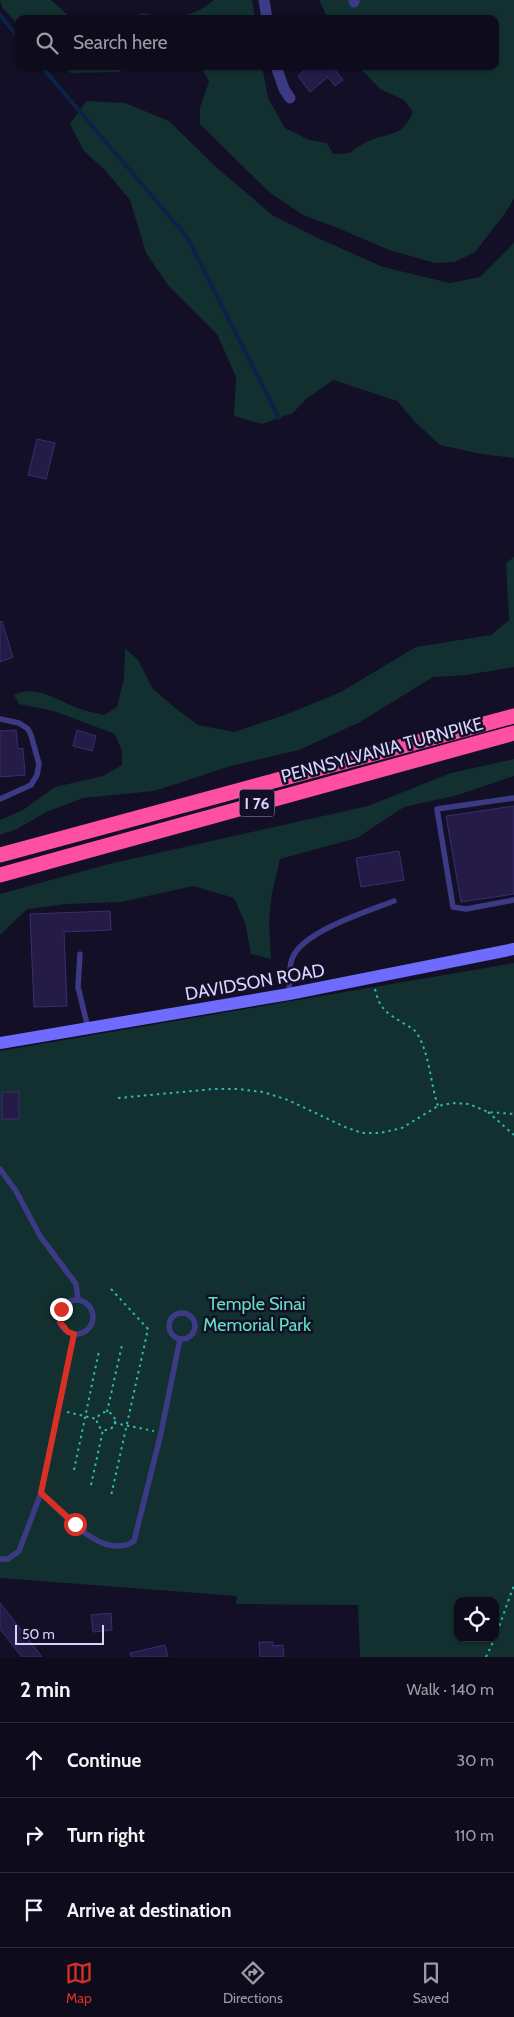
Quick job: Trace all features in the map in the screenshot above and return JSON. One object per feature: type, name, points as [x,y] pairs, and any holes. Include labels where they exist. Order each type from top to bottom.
[{"type":"highway","name":"PENNSYLVANIA TURNPIKE","points":[[0,854],[514,716]]},
{"type":"highway","name":"PENNSYLVANIA TURNPIKE","points":[[0,874],[514,733]]},
{"type":"street","points":[[264,0],[266,15]]},
{"type":"street","points":[[277,70],[284,89],[290,98]]},
{"type":"street","name":"DAVIDSON ROAD","points":[[0,1043],[289,994],[514,949]]},
{"type":"lane","points":[[0,719],[19,723],[28,729],[39,764],[37,775],[31,785],[0,799]]},
{"type":"lane","points":[[514,798],[437,809],[453,907],[466,909],[514,900]]},
{"type":"lane","points":[[289,994],[291,960],[298,948],[332,925],[394,901]]},
{"type":"lane","points":[[80,954],[78,987],[88,1028]]},
{"type":"lane","points":[[0,1170],[16,1191],[40,1236],[76,1284],[78,1300]]},
{"type":"lane","points":[[78,1300],[90,1306],[94,1319],[87,1331],[74,1334],[63,1328],[59,1315],[65,1304],[78,1300]]},
{"type":"lane","points":[[185,1313],[193,1319],[195,1329],[190,1337],[180,1339],[171,1333],[170,1324],[175,1315],[185,1313]]},
{"type":"lane","points":[[0,1559],[8,1559],[19,1551],[41,1493],[74,1334]]},
{"type":"lane","points":[[41,1493],[93,1539],[108,1546],[126,1546],[134,1541],[161,1432],[180,1339]]},
{"type":"path","points":[[373,978],[379,1004],[388,1014],[415,1030],[424,1046],[432,1091],[438,1106]]},
{"type":"path","points":[[118,1098],[214,1089],[263,1092],[288,1100],[362,1133],[380,1133],[402,1128],[438,1106],[453,1103],[469,1104],[488,1112],[514,1114]]},
{"type":"path","points":[[488,1112],[514,1135]]},
{"type":"path","points":[[111,1289],[148,1330],[111,1496]]},
{"type":"path","points":[[108,1412],[122,1345]]},
{"type":"path","points":[[74,1470],[99,1351]]},
{"type":"path","points":[[58,1410],[97,1419]]},
{"type":"path","points":[[103,1430],[99,1427],[97,1419],[99,1414],[108,1412]]},
{"type":"path","points":[[103,1430],[109,1429],[114,1423],[114,1417],[108,1412]]},
{"type":"path","points":[[114,1423],[161,1432]]},
{"type":"path","points":[[91,1485],[103,1430]]},
{"type":"path","points":[[499,1627],[514,1585]]},
{"type":"path","points":[[486,1657],[493,1642]]},
{"type":"green space","points":[[0,0],[51,0],[68,15],[15,15],[15,22],[2,7]]},
{"type":"green space","points":[[214,0],[252,0],[254,15],[188,15],[205,7]]},
{"type":"green space","points":[[319,0],[514,0],[514,199],[475,252],[455,262],[435,263],[389,250],[303,215],[269,192],[200,124],[200,107],[209,82],[203,70],[263,70],[268,98],[285,128],[309,140],[327,143],[333,154],[345,154],[373,139],[398,131],[408,121],[413,112],[404,100],[380,89],[362,70],[499,70],[499,15],[326,15]]},
{"type":"green space","points":[[141,13],[155,15],[139,15]]},
{"type":"green space","points":[[68,70],[122,70],[118,72],[71,73]]},
{"type":"green space","points":[[86,101],[125,103],[169,121],[216,167],[272,215],[383,267],[450,283],[480,277],[514,243],[514,458],[481,454],[440,445],[415,422],[397,401],[333,380],[306,399],[293,413],[262,424],[234,416],[236,377],[217,334],[168,285],[146,253],[130,200],[105,170],[84,151],[70,124]]},
{"type":"green space","points":[[514,557],[514,667],[466,675],[433,677],[360,722],[299,750],[231,766],[154,791],[83,798],[46,812],[17,829],[0,835],[0,820],[23,810],[55,787],[103,776],[122,765],[122,751],[115,734],[54,711],[19,704],[14,695],[22,692],[39,692],[77,708],[104,715],[117,707],[124,678],[125,648],[138,660],[153,689],[179,711],[198,725],[234,732],[285,715],[341,692],[416,647],[491,635],[509,620],[506,563]]},
{"type":"green space","points":[[514,759],[514,776],[458,795],[404,807],[357,838],[280,859],[272,893],[269,922],[271,959],[251,954],[245,923],[234,898],[193,886],[121,902],[66,904],[27,909],[0,935],[0,894],[109,864],[368,806],[451,773]]},
{"type":"green space","name":"Temple Sinai Memorial Park","points":[[514,963],[514,1657],[360,1657],[358,1605],[236,1604],[237,1596],[0,1578],[0,1051]]},
{"type":"building","points":[[305,70],[335,70],[343,80],[335,86],[328,77],[310,92],[298,76]]},
{"type":"building","points":[[37,439],[55,443],[46,479],[28,475]]},
{"type":"building","points":[[2,621],[13,657],[0,662],[0,622]]},
{"type":"building","points":[[16,730],[18,749],[23,748],[25,775],[0,777],[0,731]]},
{"type":"building","points":[[77,730],[96,736],[92,751],[73,746]]},
{"type":"building","points":[[514,806],[514,894],[461,902],[446,816]]},
{"type":"building","points":[[399,851],[404,880],[361,887],[356,858]]},
{"type":"building","points":[[110,911],[111,930],[64,932],[67,1006],[34,1007],[30,914]]},
{"type":"building","points":[[2,1092],[19,1092],[19,1119],[2,1119]]},
{"type":"building","points":[[0,1603],[42,1657],[22,1657],[0,1629]]},
{"type":"building","points":[[111,1613],[112,1630],[93,1632],[91,1615]]},
{"type":"building","points":[[259,1642],[273,1642],[273,1646],[283,1645],[284,1657],[260,1657]]},
{"type":"building","points":[[165,1645],[168,1657],[131,1657],[130,1653]]},
{"type":"waterway","points":[[0,15],[15,33]]},
{"type":"waterway","points":[[44,70],[187,237],[279,418]]},
{"type":"route","points":[[61,1309],[59,1315],[63,1328],[74,1334],[41,1493],[75,1524]]}]
